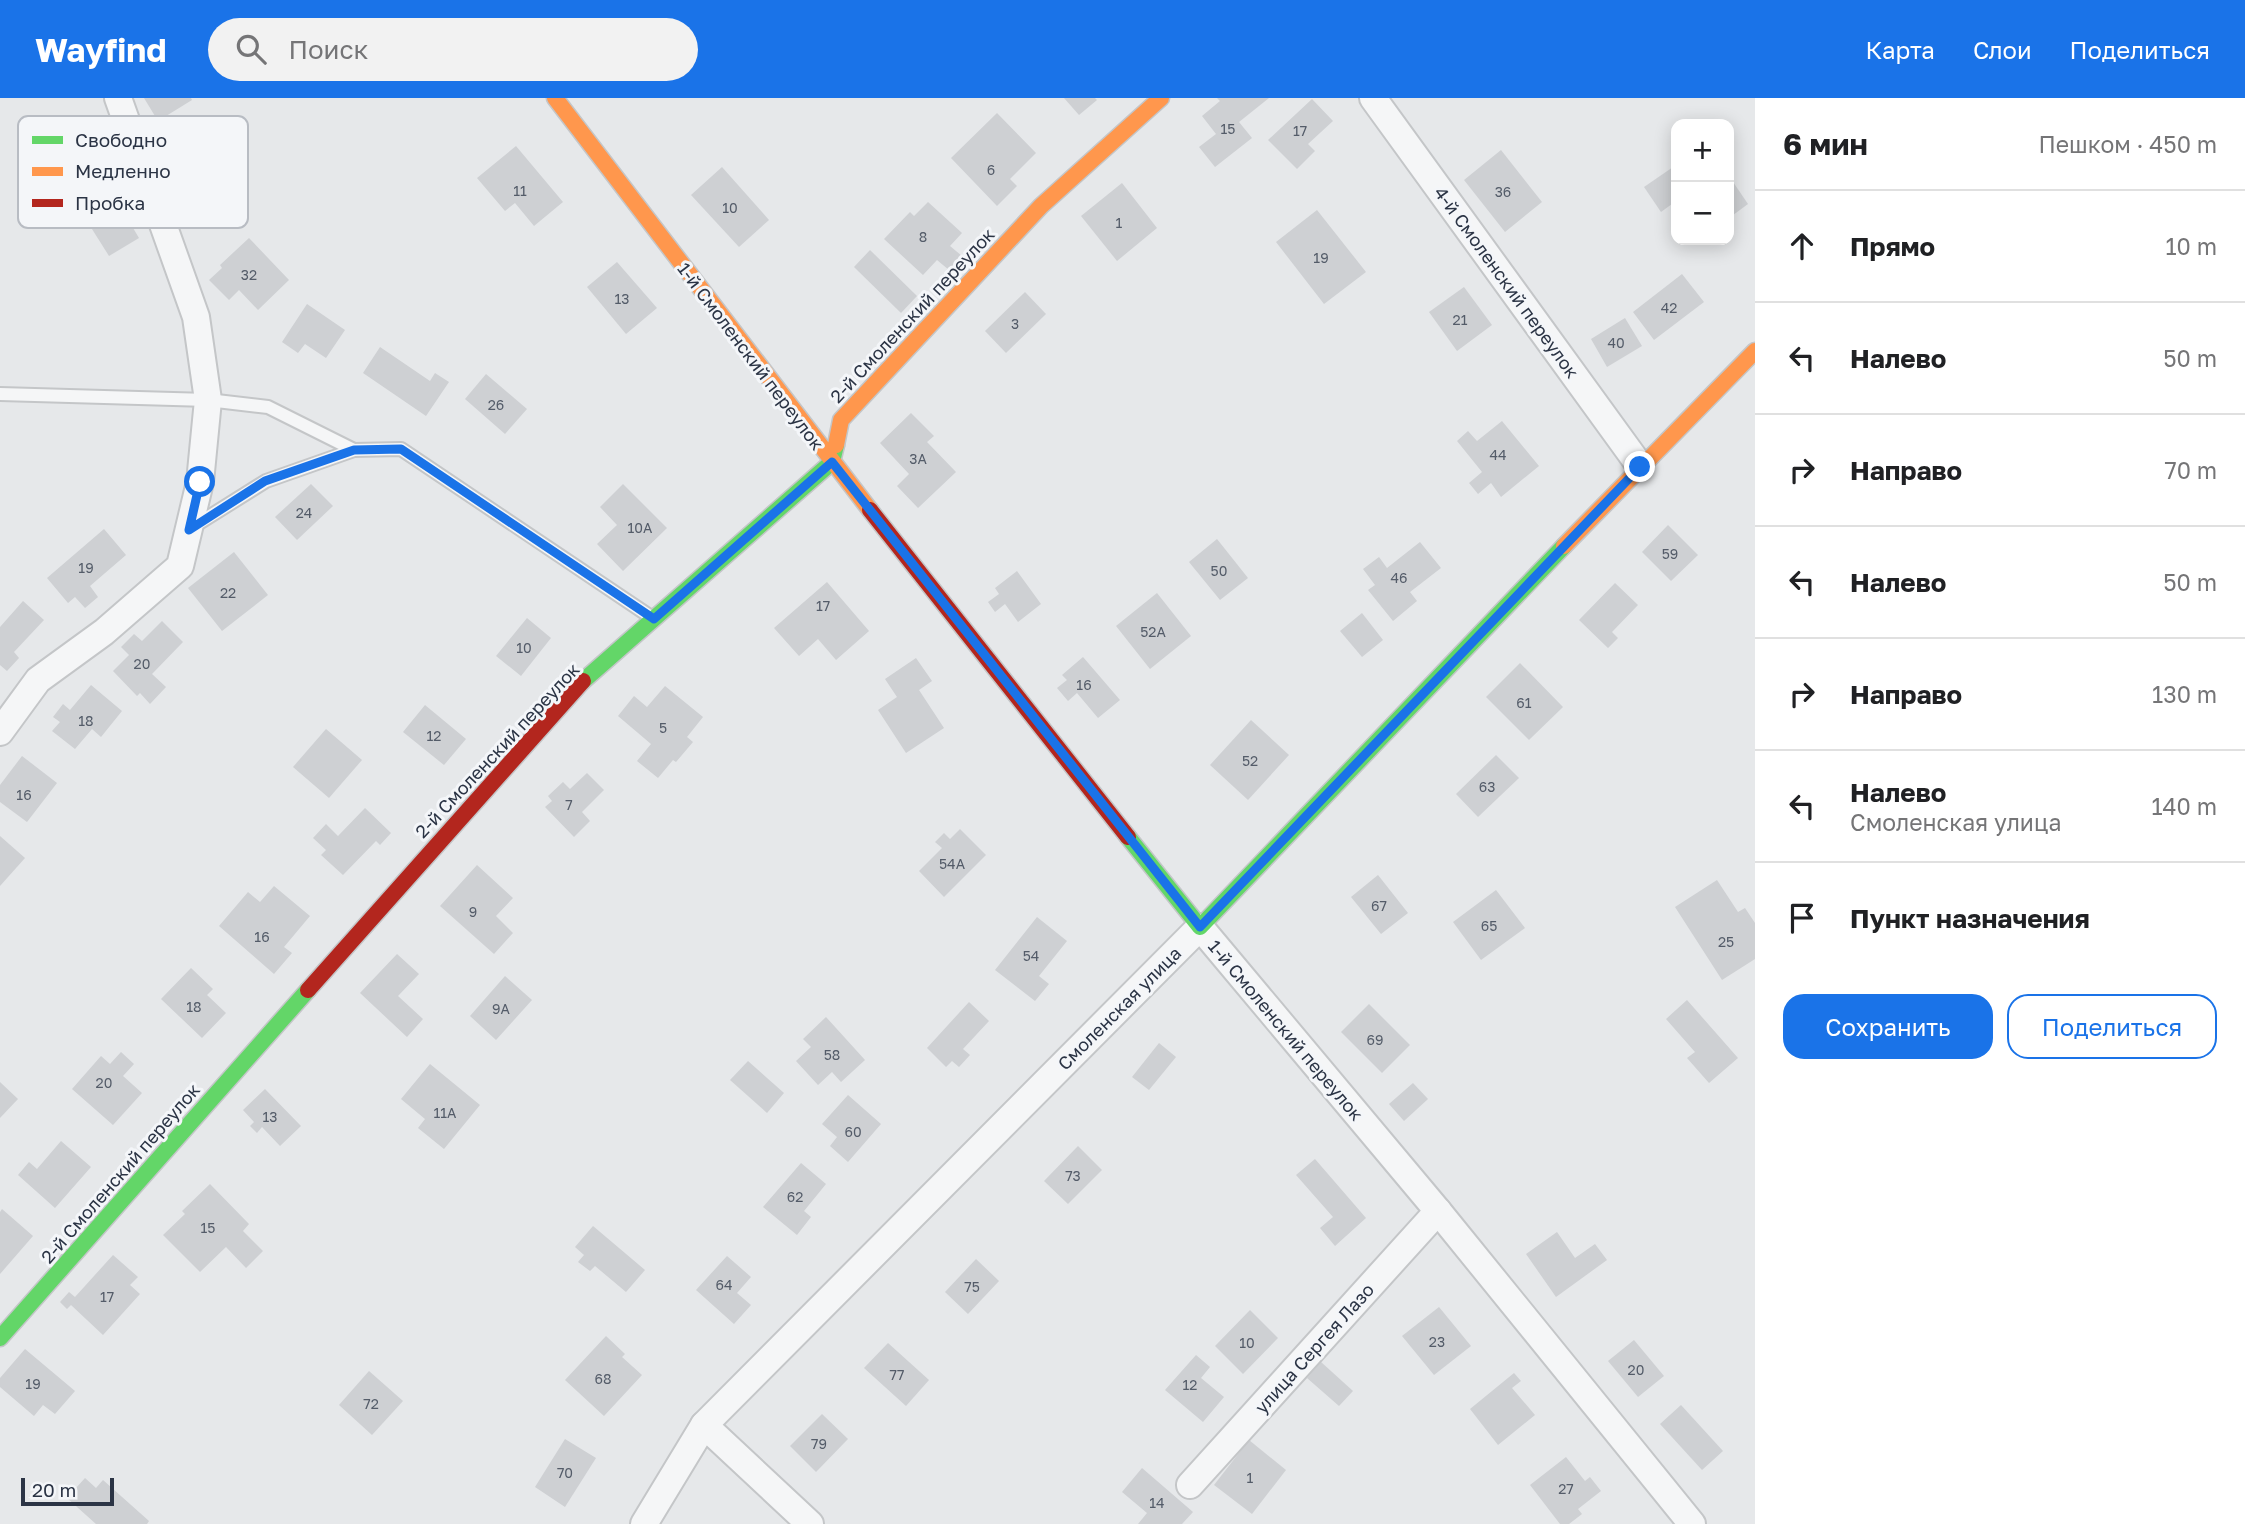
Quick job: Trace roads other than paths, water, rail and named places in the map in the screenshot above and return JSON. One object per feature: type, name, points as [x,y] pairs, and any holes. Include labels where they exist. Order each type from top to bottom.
[{"type":"street","points":[[118,98],[124,116]]},
{"type":"street","name":"1-й Смоленский переулок","points":[[555,98],[832,462],[1200,927],[1438,1211],[1692,1524]]},
{"type":"street","name":"2-й Смоленский переулок","points":[[0,1338],[575,688],[832,462],[841,420],[1041,205],[1161,98]]},
{"type":"street","name":"4-й Смоленский переулок","points":[[1373,98],[1640,467]]},
{"type":"street","points":[[0,732],[38,680],[104,632],[180,566],[200,482],[208,400],[196,317],[164,228]]},
{"type":"street","name":"Смоленская улица","points":[[644,1524],[704,1425],[1200,927],[1640,467],[1755,351]]},
{"type":"street","name":"улица Сергея Лазо","points":[[1190,1485],[1438,1211]]},
{"type":"street","points":[[704,1425],[810,1524]]},
{"type":"lane","points":[[0,394],[208,400],[268,407],[354,450]]},
{"type":"lane","points":[[189,530],[265,481],[354,450],[401,449],[654,619]]}]
